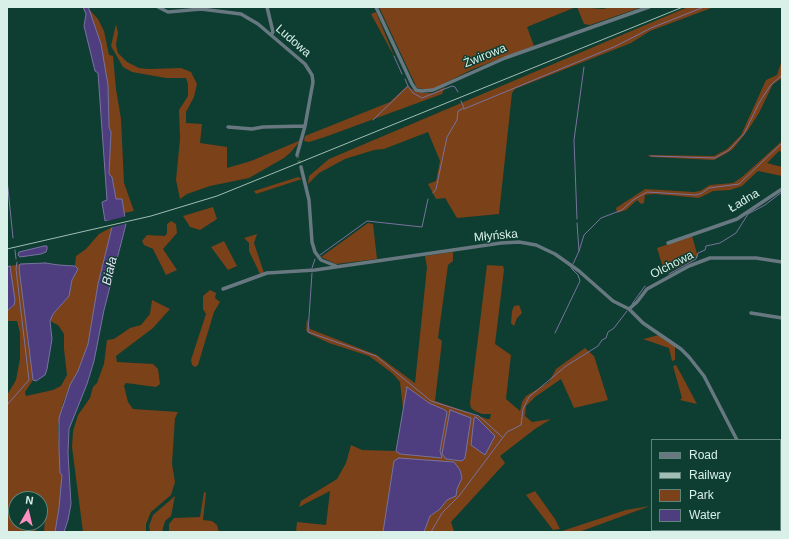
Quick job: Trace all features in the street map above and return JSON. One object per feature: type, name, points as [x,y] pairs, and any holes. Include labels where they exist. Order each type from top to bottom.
[{"type":"street","name":"Ludowa","points":[[158,7],[171,12],[201,9],[235,12],[251,18],[305,64],[312,75],[312,91],[297,155]]},
{"type":"street","points":[[267,7],[273,32],[271,35]]},
{"type":"street","name":"Żwirowa","points":[[376,7],[412,84],[416,90],[422,91],[433,90],[505,58],[649,7]]},
{"type":"street","points":[[228,127],[252,130],[264,127],[305,126]]},
{"type":"street","points":[[300,168],[309,200],[312,242],[315,252],[321,260],[336,266]]},
{"type":"street","name":"Ładna","points":[[668,243],[737,219],[782,189]]},
{"type":"street","name":"Młyńska","points":[[223,289],[267,273],[315,270],[501,243],[520,242],[536,245],[555,254],[579,271],[613,301],[629,309],[643,323],[680,348],[704,376],[736,439]]},
{"type":"street","name":"Olchowa","points":[[629,309],[637,302],[647,289],[689,266],[710,258],[756,258],[782,262]]},
{"type":"street","points":[[751,313],[782,318]]},
{"type":"green space","points":[[379,7],[576,7],[527,27],[534,46],[473,69],[433,89],[423,89],[417,88]]},
{"type":"green space","points":[[577,7],[603,9],[610,7],[642,7],[590,25],[584,24]]},
{"type":"green space","points":[[688,7],[714,7],[650,31],[631,43],[515,89],[512,93],[499,214],[457,218],[445,198],[436,199],[428,184],[436,181],[440,161],[428,132],[384,149],[374,150],[345,159],[319,173],[308,184],[309,176],[329,159]]},
{"type":"green space","points":[[89,9],[98,19],[104,31],[109,55],[113,56],[121,119],[124,183],[134,211],[124,213],[122,200],[116,200],[112,177],[109,174],[111,132],[109,127],[108,85]]},
{"type":"green space","points":[[376,12],[395,58],[371,14]]},
{"type":"green space","points":[[116,24],[118,33],[116,45],[118,53],[127,62],[139,68],[181,68],[191,72],[197,84],[194,97],[186,112],[186,123],[202,124],[200,143],[227,147],[227,168],[251,161],[301,140],[284,158],[249,178],[210,186],[187,194],[180,199],[176,180],[180,139],[179,110],[188,96],[188,84],[186,78],[166,78],[132,72],[123,67],[111,46]]},
{"type":"green space","points":[[782,60],[782,78],[773,84],[759,113],[733,149],[714,160],[651,157],[647,155],[714,156],[727,149],[741,135],[766,80],[777,75]]},
{"type":"green space","points":[[407,86],[415,91],[423,93],[433,93],[445,87],[442,94],[325,137],[309,142],[304,141],[305,136],[390,102]]},
{"type":"green space","points":[[782,141],[782,152],[779,151],[767,163],[782,167],[782,176],[758,171],[742,186],[730,190],[713,191],[699,198],[655,194],[645,195],[644,203],[641,204],[637,200],[626,210],[617,213],[616,208],[645,189],[694,192],[700,191],[710,185],[733,183],[742,177]]},
{"type":"green space","points":[[298,177],[302,179],[256,194],[254,191]]},
{"type":"green space","points":[[213,207],[217,219],[200,230],[190,227],[183,216]]},
{"type":"green space","points":[[171,221],[176,224],[177,233],[163,249],[177,270],[166,275],[153,249],[144,245],[142,241],[147,235],[165,236],[167,233],[167,224]]},
{"type":"green space","points":[[368,223],[373,224],[377,259],[336,264],[321,257]]},
{"type":"green space","points":[[112,227],[98,284],[88,344],[78,371],[70,385],[63,403],[58,426],[60,473],[62,475],[55,532],[44,532],[48,531],[48,491],[8,491],[8,531],[35,531],[7,532],[7,395],[16,380],[20,359],[20,333],[17,321],[7,321],[7,311],[14,306],[10,266],[20,264],[19,268],[33,380],[25,392],[26,396],[53,390],[61,386],[67,375],[64,334],[58,325],[50,321],[53,314],[69,296],[72,280],[78,269],[75,266],[76,256],[86,249],[99,234]]},
{"type":"green space","points":[[257,234],[254,243],[264,273],[260,274],[249,251],[249,243],[244,238]]},
{"type":"green space","points":[[692,236],[698,257],[665,274],[657,248]]},
{"type":"green space","points":[[224,241],[237,266],[228,270],[211,247]]},
{"type":"green space","points":[[453,252],[453,261],[448,265],[438,338],[442,341],[435,401],[490,419],[491,414],[482,414],[475,411],[471,408],[470,403],[487,265],[503,266],[504,270],[495,344],[511,355],[506,399],[520,411],[522,402],[526,396],[549,382],[556,369],[585,348],[594,356],[608,400],[574,408],[561,379],[535,397],[526,406],[525,416],[532,422],[551,419],[535,429],[500,456],[505,463],[451,522],[454,531],[424,532],[430,516],[440,509],[447,500],[456,496],[457,489],[462,478],[394,461],[383,532],[296,532],[297,522],[326,525],[330,491],[299,507],[301,501],[337,479],[346,463],[351,445],[362,450],[396,451],[400,454],[442,458],[440,451],[447,412],[445,410],[429,403],[407,387],[403,409],[400,382],[392,373],[369,356],[329,343],[308,333],[306,330],[307,318],[310,329],[377,355],[415,383],[427,267],[425,256]],"holes":[[[476,417],[482,424],[488,446],[485,451]]]},
{"type":"green space","points":[[210,290],[216,293],[215,298],[220,302],[214,312],[198,365],[195,367],[192,365],[191,360],[206,314],[203,309],[203,296]]},
{"type":"green space","points":[[152,300],[170,309],[153,328],[116,356],[117,362],[153,364],[158,369],[160,384],[156,387],[126,383],[124,386],[128,402],[133,409],[178,412],[175,418],[172,464],[175,482],[171,495],[151,512],[146,524],[146,532],[83,532],[72,447],[73,431],[78,415],[90,398],[93,387],[97,383],[104,364],[107,340],[114,339],[130,328],[141,325],[150,314]]},
{"type":"green space","points":[[519,305],[522,313],[517,318],[514,326],[511,323],[512,311],[514,306]]},
{"type":"green space","points":[[659,335],[675,346],[675,360],[672,361],[669,348],[643,339]]},
{"type":"green space","points":[[676,365],[697,404],[680,400],[682,398],[673,366]]},
{"type":"green space","points":[[535,491],[555,519],[560,529],[553,530],[526,495]]},
{"type":"green space","points":[[204,492],[206,493],[203,520],[212,521],[217,525],[219,532],[169,532],[169,524],[174,518],[200,517]]},
{"type":"green space","points":[[175,496],[171,516],[165,521],[162,532],[150,532],[149,526],[153,515]]},
{"type":"green space","points":[[650,506],[579,532],[559,532],[626,510]]},
{"type":"water","name":"Biała","points":[[83,7],[88,7],[89,9],[101,44],[108,85],[109,127],[111,132],[109,174],[112,177],[116,199],[122,199],[126,224],[104,310],[94,361],[87,384],[69,429],[68,453],[71,504],[68,520],[64,532],[55,532],[62,475],[60,473],[59,418],[70,385],[78,371],[88,344],[98,284],[112,227],[111,221],[105,221],[102,202],[107,200],[98,73],[95,71],[84,26],[86,14]]},
{"type":"water","points":[[47,246],[46,252],[41,254],[20,257],[18,255],[19,252]]},
{"type":"water","points":[[45,263],[75,266],[78,269],[72,280],[69,296],[53,314],[50,321],[52,339],[47,369],[45,375],[36,381],[33,380],[19,268],[20,264]]},
{"type":"water","points":[[10,266],[15,300],[14,305],[7,311],[7,267]]},
{"type":"water","points":[[407,387],[429,403],[447,412],[440,451],[442,458],[400,454],[396,451]]},
{"type":"water","points":[[450,410],[471,418],[465,458],[462,461],[446,459],[442,454]]},
{"type":"water","points":[[476,417],[495,436],[485,455],[471,445],[474,418]]},
{"type":"water","points":[[399,458],[454,462],[460,470],[462,478],[457,489],[456,496],[447,500],[440,509],[430,516],[424,532],[383,532],[394,461]]},
{"type":"pier","points":[[127,216],[128,223],[109,228],[109,223],[103,222]]},
{"type":"waterway","points":[[464,109],[616,46],[651,28],[704,7]]},
{"type":"waterway","points":[[394,56],[402,74]]},
{"type":"waterway","points":[[577,219],[574,140],[584,67]]},
{"type":"waterway","points":[[651,156],[715,158],[729,150],[744,134],[759,103],[770,86],[782,75]]},
{"type":"waterway","points":[[405,79],[408,86]]},
{"type":"waterway","points":[[373,120],[408,86],[413,93],[422,98],[452,86],[455,87],[458,92]]},
{"type":"waterway","points":[[433,193],[436,189],[447,137],[457,120],[458,111],[464,108],[461,101]]},
{"type":"waterway","points":[[579,251],[584,235],[601,218],[622,210],[633,200],[647,192],[696,195],[709,188],[739,184],[782,143]]},
{"type":"waterway","points":[[7,179],[13,238]]},
{"type":"waterway","points":[[669,274],[696,259],[698,253],[705,250],[706,246],[720,243],[736,233],[748,214],[765,205],[782,192]]},
{"type":"waterway","points":[[320,255],[367,221],[422,227],[428,199]]},
{"type":"waterway","points":[[573,264],[579,251],[577,223]]},
{"type":"waterway","points":[[15,250],[16,259]]},
{"type":"waterway","points":[[312,268],[315,259]]},
{"type":"waterway","points":[[7,405],[29,380],[16,269],[17,262]]},
{"type":"waterway","points":[[555,333],[580,281],[578,275],[571,268]]},
{"type":"waterway","points":[[312,273],[308,332],[376,356],[431,401],[479,416],[502,437]]},
{"type":"waterway","points":[[632,304],[645,286]]},
{"type":"waterway","points":[[431,532],[442,513],[459,496],[507,432],[521,425],[523,409],[529,397],[566,366],[598,346],[602,340],[606,338],[608,332],[614,328],[627,311]]},
{"type":"tunnel","points":[[297,155],[301,167]]},
{"type":"railway","points":[[7,249],[151,216],[217,196],[683,7]]}]
